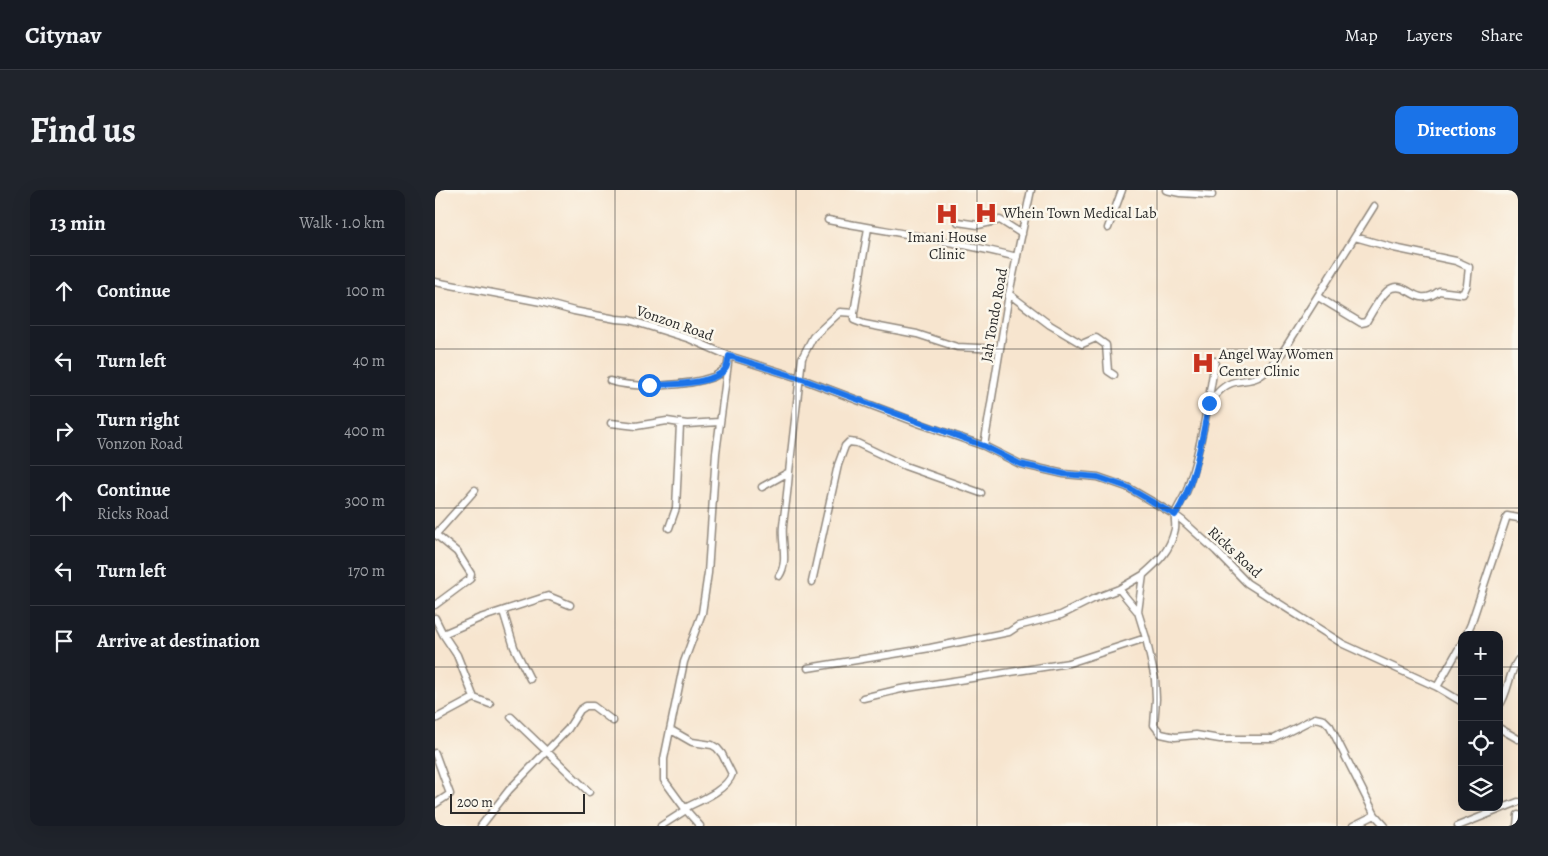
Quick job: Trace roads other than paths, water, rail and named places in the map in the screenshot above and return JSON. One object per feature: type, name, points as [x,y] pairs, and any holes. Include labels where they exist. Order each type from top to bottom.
[{"type":"street","name":"Jah Tondo Road","points":[[984,446],[1009,294],[1031,190]]},
{"type":"street","points":[[1108,228],[1123,190]]},
{"type":"street","points":[[1166,190],[1212,195]]},
{"type":"street","points":[[1209,403],[1222,387],[1234,382],[1246,382],[1257,378],[1267,371],[1279,358],[1374,206]]},
{"type":"street","points":[[828,220],[981,248],[1017,257]]},
{"type":"street","points":[[958,222],[978,225],[1000,220],[1022,234]]},
{"type":"street","points":[[868,228],[854,320],[865,324],[917,334],[957,347],[1000,349]]},
{"type":"street","points":[[1318,298],[1361,323],[1366,322],[1385,293],[1392,288],[1400,288],[1420,298],[1433,296],[1439,291],[1463,294],[1467,285],[1469,267],[1456,261],[1394,248],[1355,237]]},
{"type":"street","name":"Vonzon Road","points":[[435,282],[541,302],[616,320],[629,320],[690,339],[729,356],[799,378],[984,446]]},
{"type":"street","points":[[1009,294],[1050,325],[1082,344],[1096,338],[1106,345],[1107,371],[1114,375]]},
{"type":"street","points":[[779,576],[783,570],[783,528],[787,510],[789,472],[802,358],[813,337],[841,312],[854,313]]},
{"type":"street","points":[[700,826],[664,780],[663,759],[671,730],[684,662],[702,613],[707,581],[719,422],[729,356]]},
{"type":"street","points":[[808,668],[852,662],[1009,632],[1018,626],[1061,615],[1093,599],[1119,589],[1143,575],[1166,554],[1175,528],[1175,515],[1181,506],[1198,454],[1209,403],[1215,361]]},
{"type":"street","points":[[610,381],[629,386],[675,385],[715,376],[726,368]]},
{"type":"street","points":[[611,423],[636,426],[667,422],[680,424],[719,422]]},
{"type":"street","points":[[669,528],[677,508],[680,424]]},
{"type":"street","points":[[811,582],[838,466],[845,446],[849,442],[905,466],[981,493]]},
{"type":"street","name":"Ricks Road","points":[[984,446],[1020,464],[1064,474],[1098,477],[1127,487],[1175,515],[1216,550],[1247,583],[1343,644],[1437,687],[1458,700]]},
{"type":"street","points":[[762,487],[789,472]]},
{"type":"street","points":[[435,605],[470,579],[471,574],[457,552],[435,534],[475,490]]},
{"type":"street","points":[[1468,631],[1507,516],[1518,518]]},
{"type":"street","points":[[1138,612],[1143,575]]},
{"type":"street","points":[[1119,589],[1138,612],[1146,638],[1155,679],[1154,725],[1161,734],[1175,737],[1195,735],[1220,738],[1274,739],[1315,718],[1324,720],[1330,726],[1375,816],[1385,826]]},
{"type":"street","points":[[443,634],[480,618],[548,596],[570,605]]},
{"type":"street","points":[[503,611],[513,647],[530,679]]},
{"type":"street","points":[[435,618],[457,655],[474,698],[490,704]]},
{"type":"street","points":[[863,698],[901,689],[1069,663],[1146,638]]},
{"type":"street","points":[[1437,687],[1458,651]]},
{"type":"street","points":[[1503,700],[1512,669],[1518,660]]},
{"type":"street","points":[[435,719],[474,698]]},
{"type":"street","points":[[481,826],[509,790],[567,729],[580,710],[586,706],[593,706],[613,721]]},
{"type":"street","points":[[511,717],[589,792]]},
{"type":"street","points":[[661,826],[685,809],[709,796],[728,782],[732,774],[717,748],[712,745],[693,742],[671,730]]},
{"type":"street","points":[[1503,730],[1518,739]]},
{"type":"street","points":[[435,753],[450,794],[435,804]]},
{"type":"street","points":[[1458,826],[1518,802]]},
{"type":"street","points":[[1517,826],[1518,815]]},
{"type":"street","points":[[1353,826],[1375,816]]},
{"type":"place","name":"Whein Town Medical Lab","points":[[986,213]]},
{"type":"place","name":"Imani House Clinic","points":[[947,214]]},
{"type":"place","name":"Angel Way Women Center Clinic","points":[[1203,363]]}]
